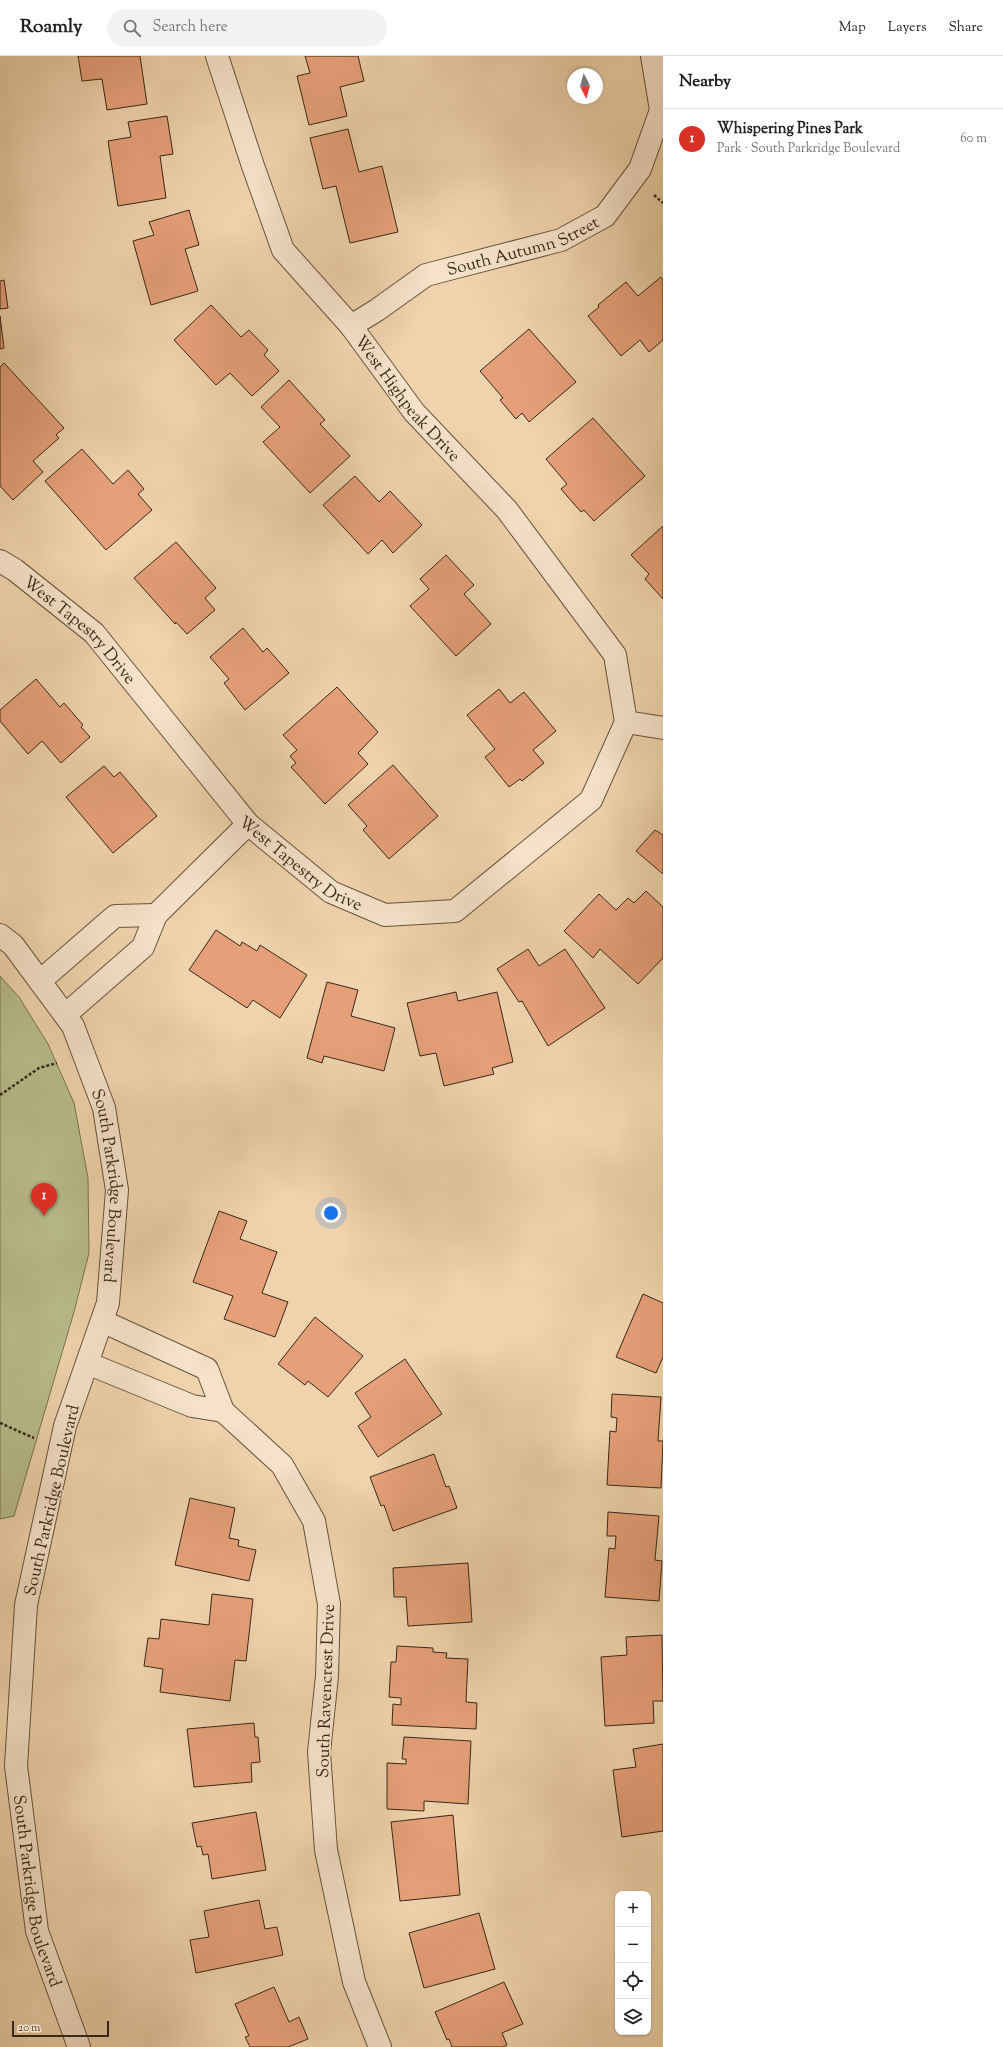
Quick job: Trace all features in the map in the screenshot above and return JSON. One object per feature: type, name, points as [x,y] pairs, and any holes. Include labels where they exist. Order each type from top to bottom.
[{"type":"street","name":"West Highpeak Drive","points":[[217,56],[253,166],[283,250],[351,326],[414,412],[507,510],[615,655],[626,722]]},
{"type":"street","name":"South Autumn Street","points":[[351,326],[377,310],[426,275],[561,240],[605,216],[640,169],[661,110],[652,56]]},
{"type":"street","name":"West Tapestry Drive","points":[[0,561],[15,570],[94,633],[248,824],[331,892],[385,915],[455,911],[591,800],[626,722]]},
{"type":"street","points":[[626,722],[663,728]]},
{"type":"street","points":[[65,1015],[143,947],[156,915],[248,824]]},
{"type":"street","points":[[40,981],[115,916],[156,915]]},
{"type":"street","name":"South Parkridge Boulevard","points":[[0,935],[13,945],[73,1026],[104,1108],[117,1190],[108,1303],[65,1426],[26,1605],[16,1766],[37,1931],[79,2047]]},
{"type":"street","name":"South Ravencrest Drive","points":[[102,1321],[207,1369],[223,1411],[282,1465],[314,1521],[329,1604],[327,1676],[319,1752],[326,1850],[354,1982],[380,2047]]},
{"type":"street","points":[[87,1364],[192,1406],[223,1411]]},
{"type":"path","points":[[0,1095],[39,1068],[84,1056]]},
{"type":"path","points":[[0,1423],[60,1449]]},
{"type":"green space","points":[[0,976],[19,997],[48,1044],[74,1103],[88,1178],[89,1253],[74,1312],[14,1516],[0,1519]]},
{"type":"building","points":[[78,56],[140,56],[147,104],[107,110],[102,79],[82,81]]},
{"type":"building","points":[[305,56],[358,56],[364,81],[340,87],[347,116],[309,125],[297,76],[310,73]]},
{"type":"building","points":[[167,116],[173,154],[160,156],[166,198],[118,206],[108,141],[131,137],[128,122]]},
{"type":"building","points":[[348,129],[359,172],[382,166],[398,232],[350,243],[336,186],[323,189],[310,138]]},
{"type":"building","points":[[189,210],[199,245],[185,249],[198,291],[151,305],[133,241],[154,235],[149,222]]},
{"type":"building","points":[[661,277],[663,280],[663,340],[649,352],[640,340],[621,356],[588,316],[599,307],[598,305],[626,282],[638,296]]},
{"type":"building","points":[[4,280],[8,308],[0,309],[0,281]]},
{"type":"building","points":[[211,305],[241,337],[249,330],[268,350],[264,355],[279,371],[252,396],[230,373],[216,385],[174,340]]},
{"type":"building","points":[[0,316],[4,348],[0,349]]},
{"type":"building","points":[[529,329],[576,382],[529,422],[522,413],[516,419],[500,400],[503,398],[480,371]]},
{"type":"building","points":[[4,363],[64,428],[56,435],[59,438],[33,461],[43,472],[13,500],[0,486],[0,367]]},
{"type":"building","points":[[289,380],[325,420],[320,424],[350,456],[310,493],[263,442],[280,427],[261,407]]},
{"type":"building","points":[[593,418],[645,476],[594,521],[584,510],[581,512],[561,489],[567,484],[546,459]]},
{"type":"building","points":[[82,449],[113,484],[128,470],[144,489],[138,494],[152,510],[106,550],[45,481]]},
{"type":"building","points":[[355,476],[379,502],[390,491],[422,525],[393,553],[382,540],[368,554],[323,505]]},
{"type":"building","points":[[663,526],[663,599],[645,579],[649,574],[631,555]]},
{"type":"building","points":[[176,542],[216,588],[205,598],[215,610],[187,634],[176,622],[175,624],[134,578]]},
{"type":"building","points":[[446,555],[474,585],[464,594],[491,624],[456,656],[410,606],[429,589],[420,579]]},
{"type":"building","points":[[243,628],[263,652],[267,648],[289,673],[245,710],[224,683],[229,679],[210,657]]},
{"type":"building","points":[[36,679],[60,707],[64,703],[83,725],[81,727],[90,737],[61,763],[42,741],[28,754],[0,721],[0,710]]},
{"type":"building","points":[[337,687],[378,732],[358,753],[368,764],[325,804],[291,767],[296,763],[290,756],[297,750],[283,735]]},
{"type":"building","points":[[499,689],[510,703],[524,692],[556,731],[533,750],[544,763],[522,781],[520,779],[509,787],[485,757],[495,749],[467,715]]},
{"type":"building","points":[[393,765],[438,816],[389,859],[363,830],[367,826],[348,805]]},
{"type":"building","points":[[104,766],[114,777],[120,772],[157,816],[113,853],[66,797]]},
{"type":"building","points":[[655,830],[663,835],[663,874],[636,851]]},
{"type":"building","points":[[646,891],[663,907],[663,958],[638,984],[600,949],[593,958],[564,931],[599,894],[616,910],[628,898],[634,903]]},
{"type":"building","points":[[216,930],[240,946],[242,942],[257,951],[260,945],[307,975],[280,1018],[253,1000],[247,1008],[189,970]]},
{"type":"building","points":[[528,949],[539,966],[565,949],[605,1008],[548,1046],[522,1001],[519,1002],[497,969]]},
{"type":"building","points":[[327,982],[358,990],[351,1016],[395,1028],[384,1071],[324,1056],[322,1063],[307,1058]]},
{"type":"building","points":[[456,992],[458,1001],[497,992],[513,1062],[492,1068],[494,1074],[444,1086],[436,1053],[420,1056],[407,1003]]},
{"type":"building","points":[[219,1211],[247,1221],[240,1239],[277,1252],[262,1293],[288,1302],[275,1337],[224,1319],[233,1296],[193,1282]]},
{"type":"building","points":[[643,1294],[663,1303],[663,1357],[656,1373],[616,1357]]},
{"type":"building","points":[[315,1317],[363,1356],[328,1397],[308,1381],[305,1385],[278,1364]]},
{"type":"building","points":[[405,1359],[442,1414],[378,1457],[358,1426],[371,1417],[355,1393]]},
{"type":"building","points":[[612,1394],[661,1397],[658,1441],[663,1441],[661,1488],[607,1485],[610,1431],[616,1432],[617,1418],[611,1417]]},
{"type":"building","points":[[434,1454],[446,1487],[449,1486],[457,1508],[393,1531],[384,1505],[381,1506],[370,1477]]},
{"type":"building","points":[[190,1498],[235,1508],[229,1538],[239,1540],[238,1546],[256,1550],[249,1581],[175,1565]]},
{"type":"building","points":[[608,1512],[659,1516],[655,1560],[662,1561],[659,1601],[605,1597],[609,1548],[615,1549],[616,1536],[607,1536]]},
{"type":"building","points":[[468,1563],[472,1622],[408,1626],[406,1597],[394,1597],[393,1568]]},
{"type":"building","points":[[212,1594],[253,1599],[246,1661],[235,1660],[230,1701],[160,1692],[163,1669],[144,1666],[148,1638],[159,1639],[161,1619],[209,1625]]},
{"type":"building","points":[[662,1635],[663,1701],[653,1701],[654,1723],[605,1726],[601,1657],[627,1655],[626,1637]]},
{"type":"building","points":[[397,1646],[433,1648],[433,1652],[447,1653],[446,1658],[468,1659],[466,1702],[477,1703],[476,1729],[392,1725],[393,1704],[401,1705],[401,1698],[389,1697],[391,1662],[396,1662]]},
{"type":"building","points":[[254,1723],[255,1737],[258,1737],[260,1762],[251,1763],[252,1782],[194,1787],[187,1729]]},
{"type":"building","points":[[404,1737],[471,1741],[468,1804],[424,1801],[424,1811],[387,1809],[387,1763],[406,1764],[406,1759],[402,1759]]},
{"type":"building","points":[[663,1744],[663,1831],[622,1837],[613,1770],[636,1767],[633,1749]]},
{"type":"building","points":[[256,1812],[266,1870],[212,1879],[208,1854],[203,1855],[201,1846],[197,1847],[192,1823]]},
{"type":"building","points":[[453,1815],[460,1895],[400,1901],[391,1822]]},
{"type":"building","points":[[259,1900],[265,1929],[277,1927],[283,1955],[196,1973],[190,1940],[209,1937],[204,1911]]},
{"type":"building","points":[[479,1913],[495,1969],[424,1988],[409,1933]]},
{"type":"building","points":[[504,1982],[523,2024],[502,2033],[507,2045],[503,2047],[452,2047],[449,2039],[447,2040],[435,2012]]},
{"type":"building","points":[[274,1987],[289,2022],[299,2017],[308,2039],[288,2047],[250,2047],[245,2037],[249,2036],[235,2004]]},
{"type":"place","name":"Whispering Pines Park","points":[[44,1216]]}]
